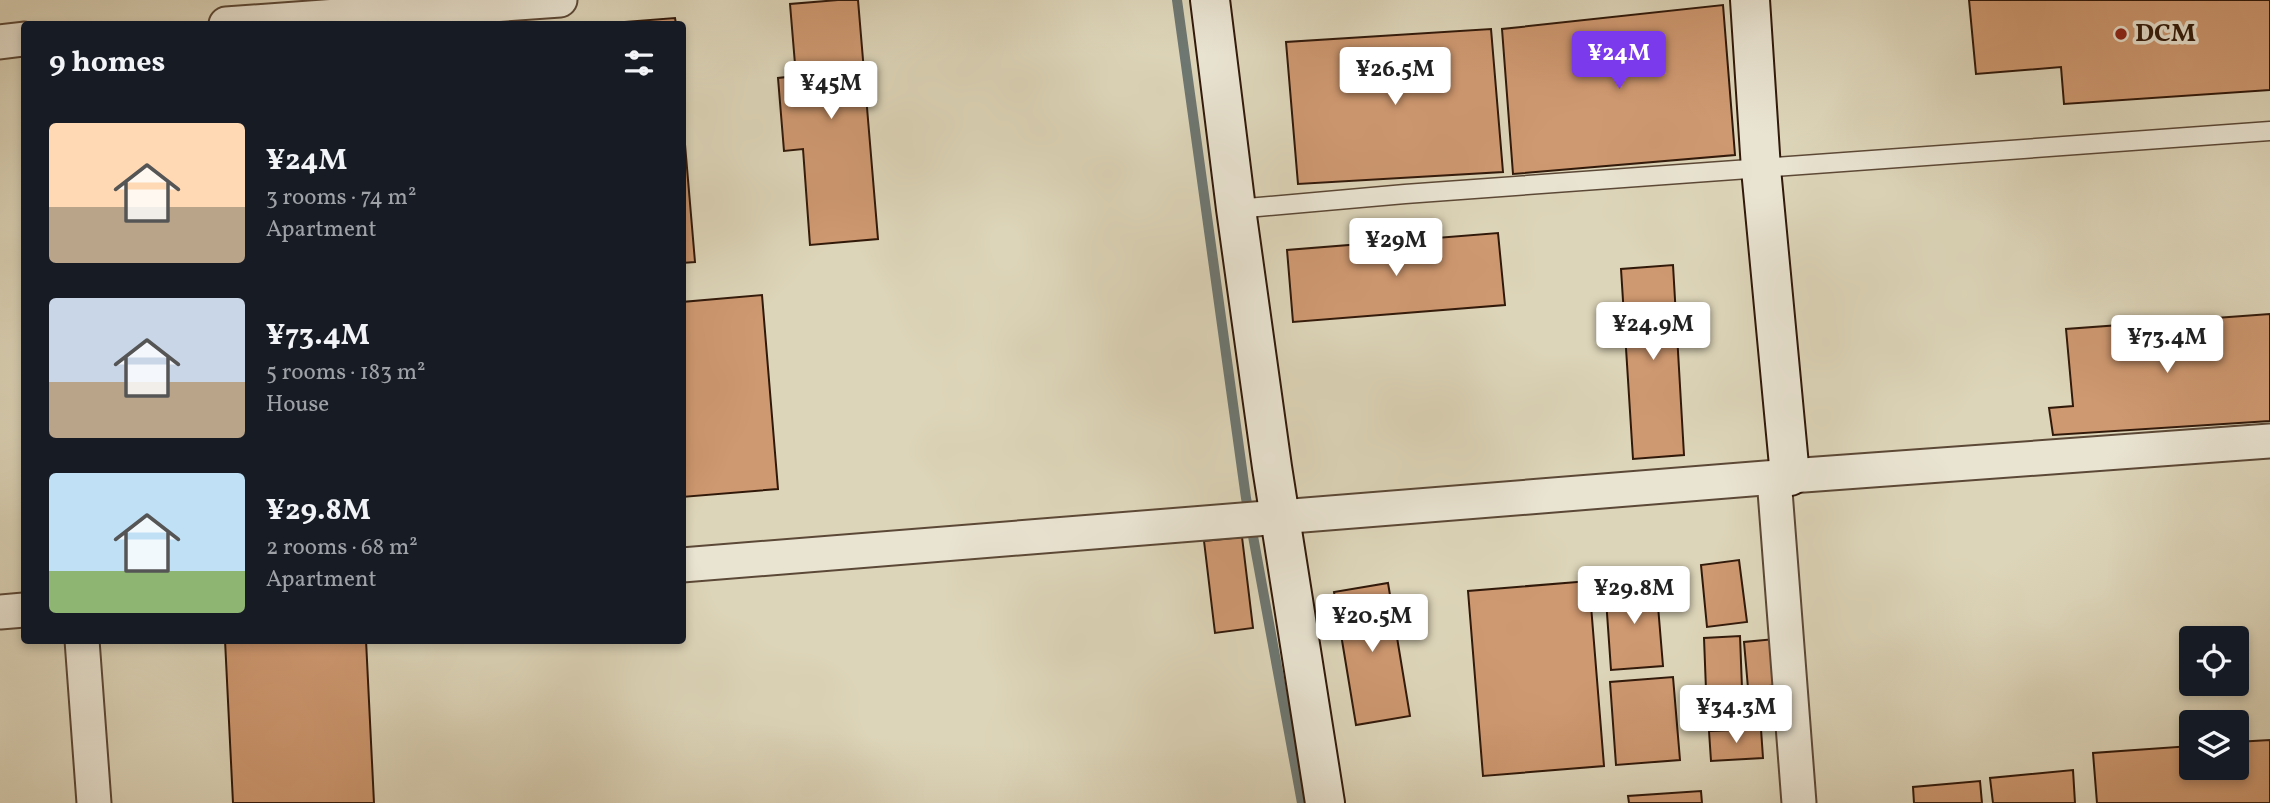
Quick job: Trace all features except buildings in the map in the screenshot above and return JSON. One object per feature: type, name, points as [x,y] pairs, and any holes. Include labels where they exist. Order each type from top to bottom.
[{"type":"street","points":[[268,21],[560,0]]},
{"type":"street","points":[[1210,0],[1236,209],[1280,517],[1325,803]]},
{"type":"street","points":[[1750,0],[1782,477],[1799,803]]},
{"type":"street","points":[[0,42],[21,40]]},
{"type":"street","points":[[686,565],[2270,441]]},
{"type":"street","points":[[0,612],[21,610]]},
{"type":"street","points":[[82,644],[94,803]]},
{"type":"lane","points":[[1236,209],[1419,193],[2270,131]]},
{"type":"waterway","points":[[1177,0],[1246,498],[1302,803]]},
{"type":"place","name":"DCM","points":[[2121,34]]}]
